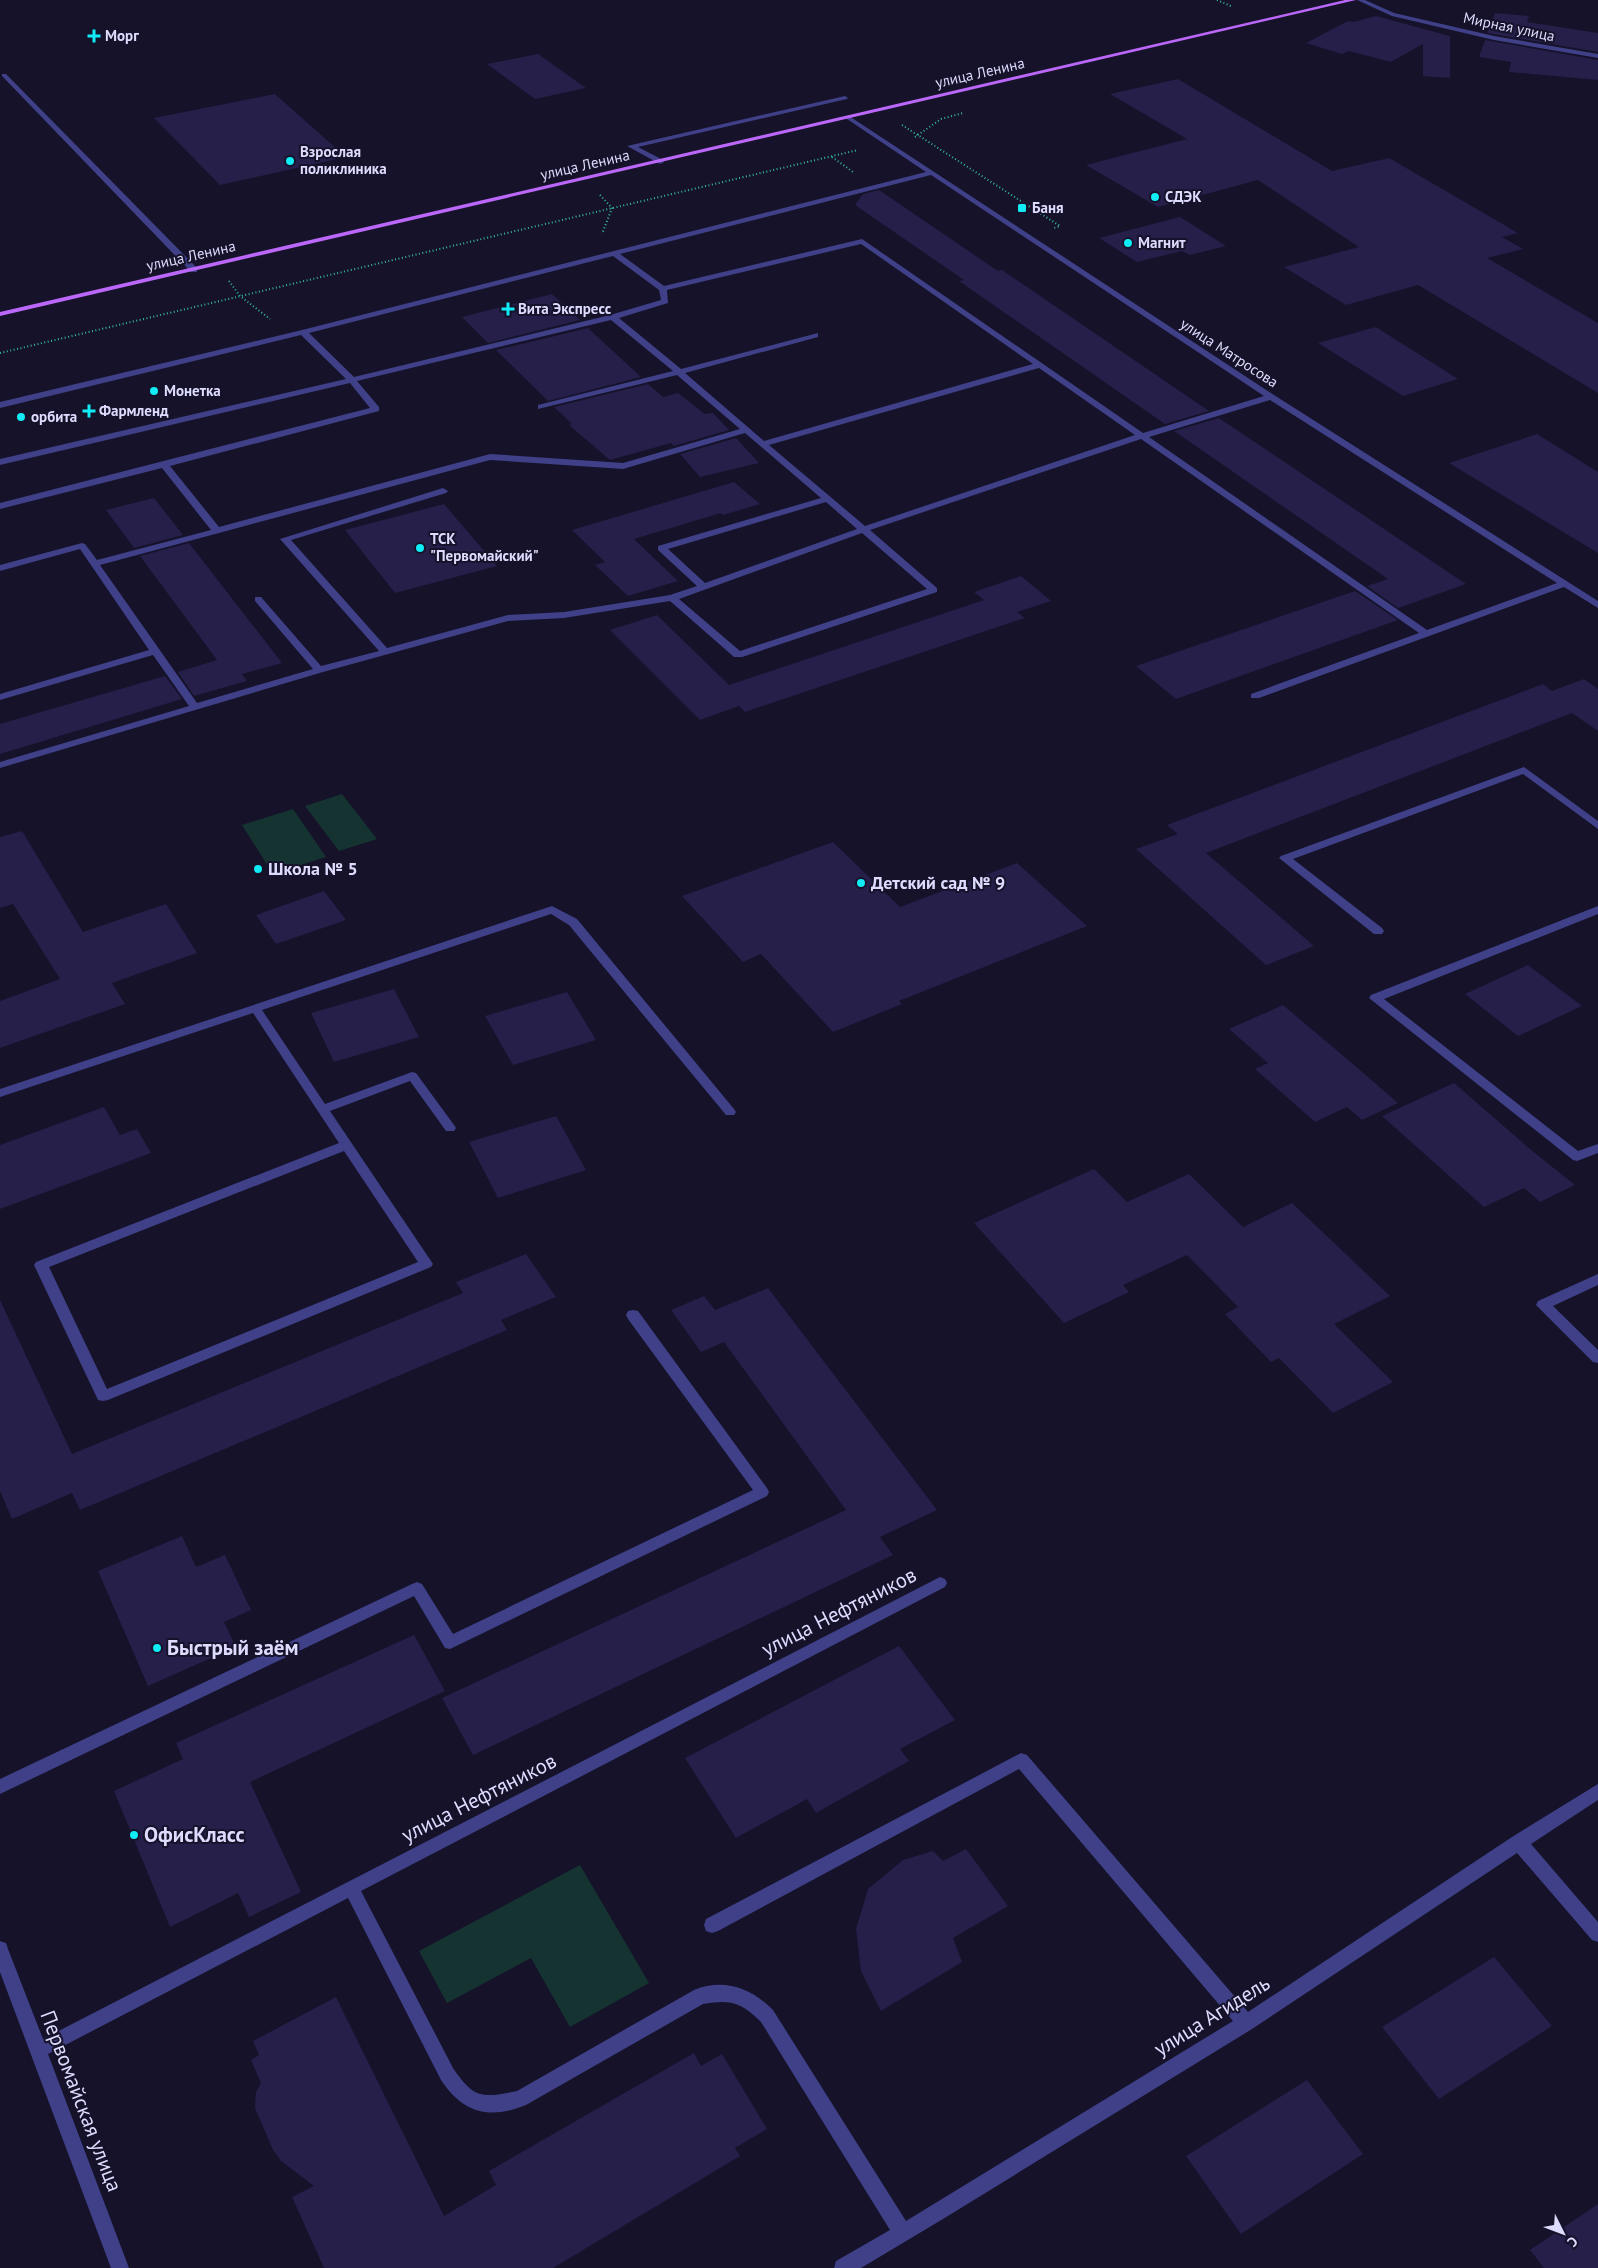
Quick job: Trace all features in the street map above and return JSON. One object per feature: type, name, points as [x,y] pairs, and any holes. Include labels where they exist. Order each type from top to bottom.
[{"type":"main road","name":"улица Ленина","points":[[0,314],[1353,0]]},
{"type":"street","name":"Мирная улица","points":[[1360,0],[1392,14],[1494,38],[1598,56]]},
{"type":"street","points":[[4,75],[194,270]]},
{"type":"street","points":[[660,162],[632,146],[845,98]]},
{"type":"street","name":"улица Матросова","points":[[849,118],[1271,397],[1598,605]]},
{"type":"street","points":[[0,405],[303,332],[932,173]]},
{"type":"street","points":[[663,289],[862,241],[1426,634]]},
{"type":"street","points":[[0,462],[613,318],[665,301],[663,289],[615,254]]},
{"type":"street","points":[[613,318],[934,590],[738,655],[672,598]]},
{"type":"street","points":[[0,506],[376,409],[352,380],[303,332]]},
{"type":"street","points":[[541,407],[815,335]]},
{"type":"street","points":[[762,444],[1040,365]]},
{"type":"street","points":[[0,765],[319,670],[508,618],[564,615],[672,598],[862,530],[1142,436],[1271,397]]},
{"type":"street","points":[[94,564],[490,457],[623,466],[746,430]]},
{"type":"street","points":[[164,465],[217,531]]},
{"type":"street","points":[[385,652],[284,539],[443,491]]},
{"type":"street","points":[[703,586],[661,548],[827,499]]},
{"type":"street","points":[[0,568],[82,546],[194,707]]},
{"type":"street","points":[[1255,696],[1564,584]]},
{"type":"street","points":[[258,599],[319,670]]},
{"type":"street","points":[[0,697],[154,651]]},
{"type":"street","points":[[1378,931],[1285,858],[1524,770],[1598,826]]},
{"type":"street","points":[[0,1093],[552,910],[573,922],[730,1112]]},
{"type":"street","points":[[1598,910],[1375,998],[1577,1157],[1598,1148]]},
{"type":"street","points":[[255,1008],[323,1109],[347,1145],[426,1264],[103,1396],[41,1265],[347,1145]]},
{"type":"street","points":[[323,1109],[412,1076],[450,1128]]},
{"type":"street","points":[[1598,1279],[1543,1305],[1598,1358]]},
{"type":"street","points":[[0,1786],[417,1588],[450,1643],[762,1492],[633,1315]]},
{"type":"street","name":"улица Нефтяников","points":[[38,2051],[940,1583]]},
{"type":"street","points":[[712,1925],[1021,1760],[1246,2023]]},
{"type":"street","name":"улица Агидель","points":[[843,2268],[1246,2023],[1598,1790]]},
{"type":"street","points":[[1518,1842],[1598,1934]]},
{"type":"street","points":[[351,1888],[447,2074],[458,2092],[472,2101],[489,2105],[520,2099],[700,1996],[722,1992],[739,1994],[755,2002],[767,2016],[903,2233]]},
{"type":"street","name":"Первомайская улица","points":[[0,1949],[120,2268]]},
{"type":"path","points":[[0,353],[919,136],[941,119],[970,111]]},
{"type":"path","points":[[599,194],[612,208]]},
{"type":"path","points":[[217,264],[240,296],[276,324],[303,332]]},
{"type":"green space","points":[[342,794],[377,839],[339,851],[305,806]]},
{"type":"green space","points":[[293,809],[326,857],[273,874],[242,825]]},
{"type":"green space","points":[[580,1865],[649,1983],[570,2027],[531,1958],[447,2003],[419,1951]]},
{"type":"building","points":[[1495,13],[1529,16],[1527,22],[1598,33],[1598,52],[1487,33]]},
{"type":"building","points":[[1376,16],[1450,36],[1450,78],[1423,76],[1423,44],[1391,62],[1349,51],[1342,54],[1306,43],[1348,21],[1354,22]]},
{"type":"building","points":[[1485,40],[1598,60],[1598,80],[1509,72],[1511,62],[1479,57]]},
{"type":"building","points":[[538,54],[586,88],[535,99],[487,64]]},
{"type":"building","points":[[1178,79],[1332,171],[1389,158],[1518,233],[1502,237],[1523,249],[1487,258],[1598,323],[1598,393],[1418,285],[1346,305],[1284,267],[1359,247],[1258,180],[1158,207],[1086,165],[1187,139],[1110,94]]},
{"type":"building","points":[[275,94],[346,157],[220,185],[154,118]]},
{"type":"building","points":[[879,190],[998,271],[1002,270],[1209,411],[1165,424],[959,281],[964,280],[855,205],[863,194]]},
{"type":"building","points":[[1180,217],[1226,246],[1190,255],[1182,251],[1137,262],[1099,238]]},
{"type":"building","points":[[552,294],[580,320],[488,343],[462,317]]},
{"type":"building","points":[[1376,327],[1458,379],[1403,396],[1318,343]]},
{"type":"building","points":[[588,328],[641,377],[548,401],[496,350]]},
{"type":"building","points":[[648,384],[663,397],[678,393],[705,414],[713,413],[729,430],[674,446],[671,443],[610,460],[569,425],[572,424],[554,407]]},
{"type":"building","points":[[1219,418],[1466,584],[1398,608],[1367,586],[1388,579],[1174,431]]},
{"type":"building","points":[[1537,434],[1598,472],[1598,553],[1449,463]]},
{"type":"building","points":[[736,438],[759,463],[700,477],[680,454]]},
{"type":"building","points":[[734,482],[760,504],[723,515],[721,513],[634,539],[678,581],[628,596],[595,565],[605,562],[572,530]]},
{"type":"building","points":[[154,498],[183,535],[134,548],[106,510]]},
{"type":"building","name":"ТСК \"Первомайский\"","points":[[444,504],[497,566],[395,593],[345,530]]},
{"type":"building","points":[[189,543],[282,663],[242,674],[247,681],[194,696],[178,672],[217,660],[140,556]]},
{"type":"building","points":[[1021,576],[1051,601],[1017,612],[1025,618],[745,712],[739,706],[700,720],[610,630],[657,615],[729,685],[984,600],[974,592]]},
{"type":"building","points":[[1355,591],[1398,620],[1176,699],[1136,666]]},
{"type":"building","points":[[165,676],[182,699],[0,754],[0,724]]},
{"type":"building","points":[[1584,679],[1598,689],[1598,731],[1572,713],[1206,853],[1314,946],[1266,965],[1136,849],[1178,834],[1167,825],[1543,684],[1552,691]]},
{"type":"building","points":[[22,831],[83,932],[166,904],[197,953],[112,983],[125,1004],[0,1048],[0,1001],[60,979],[13,904],[0,908],[0,837]]},
{"type":"building","points":[[833,842],[900,907],[1017,863],[1087,926],[899,1001],[902,1004],[833,1032],[761,954],[743,962],[682,896]]},
{"type":"building","points":[[324,891],[346,920],[276,944],[256,915]]},
{"type":"building","points":[[1528,965],[1582,1006],[1518,1036],[1465,994]]},
{"type":"building","points":[[394,989],[419,1037],[334,1062],[311,1013]]},
{"type":"building","points":[[567,992],[596,1040],[513,1065],[485,1016]]},
{"type":"building","points":[[1283,1005],[1398,1103],[1362,1120],[1347,1107],[1315,1122],[1255,1069],[1268,1063],[1229,1029]]},
{"type":"building","points":[[1454,1083],[1575,1185],[1540,1202],[1524,1188],[1484,1207],[1382,1116]]},
{"type":"building","points":[[104,1107],[120,1135],[137,1129],[151,1153],[0,1209],[0,1145]]},
{"type":"building","points":[[556,1116],[586,1170],[498,1198],[469,1142]]},
{"type":"building","points":[[1094,1169],[1127,1202],[1189,1174],[1243,1227],[1292,1203],[1390,1296],[1334,1324],[1393,1382],[1333,1413],[1279,1358],[1271,1362],[1225,1314],[1238,1307],[1187,1255],[1123,1285],[1129,1292],[1064,1323],[974,1223]]},
{"type":"building","points":[[526,1254],[556,1297],[501,1320],[507,1330],[80,1510],[72,1493],[12,1519],[0,1491],[0,1300],[72,1454],[463,1293],[456,1282]]},
{"type":"building","points":[[768,1288],[937,1510],[880,1537],[893,1555],[473,1755],[442,1698],[846,1510],[724,1342],[701,1352],[671,1310],[704,1296],[715,1310]]},
{"type":"building","points":[[182,1536],[196,1567],[225,1555],[251,1610],[224,1622],[236,1647],[148,1686],[98,1571]]},
{"type":"building","points":[[414,1635],[445,1691],[250,1782],[301,1892],[249,1917],[238,1893],[170,1927],[114,1791],[183,1759],[176,1743]]},
{"type":"building","points":[[899,1646],[955,1720],[900,1749],[909,1761],[816,1813],[807,1799],[736,1838],[685,1758]]},
{"type":"building","points":[[966,1849],[1008,1906],[953,1938],[962,1962],[881,2011],[861,1971],[856,1929],[868,1889],[903,1860],[933,1851],[943,1861]]},
{"type":"building","points":[[1494,1957],[1552,2026],[1439,2099],[1382,2027]]},
{"type":"building","points":[[336,1997],[444,2216],[496,2185],[489,2171],[694,2053],[701,2066],[722,2054],[767,2129],[735,2148],[740,2156],[553,2268],[324,2268],[292,2197],[314,2186],[281,2161],[273,2150],[255,2108],[256,2092],[261,2083],[251,2060],[259,2055],[253,2041]]},
{"type":"building","points":[[1307,2080],[1363,2154],[1241,2234],[1186,2156]]},
{"type":"building","points":[[1598,2204],[1598,2268],[1544,2268],[1530,2250]]},
{"type":"place","name":"Морг","points":[[94,36]]},
{"type":"place","name":"Взрослая поликлиника","points":[[290,161]]},
{"type":"place","name":"СДЭК","points":[[1155,197]]},
{"type":"place","name":"Баня","points":[[1022,208]]},
{"type":"place","name":"Магнит","points":[[1128,243]]},
{"type":"place","name":"Вита Экспресс","points":[[508,309]]},
{"type":"place","name":"Монетка","points":[[154,391]]},
{"type":"place","name":"Фармленд","points":[[89,411]]},
{"type":"place","name":"орбита","points":[[21,417]]},
{"type":"place","name":"ТСК \"Первомайский\"","points":[[420,548]]},
{"type":"place","name":"Школа № 5","points":[[258,869]]},
{"type":"place","name":"Детский сад № 9","points":[[861,883]]},
{"type":"place","name":"Быстрый заём","points":[[157,1648]]},
{"type":"place","name":"ОфисКласс","points":[[134,1835]]}]
